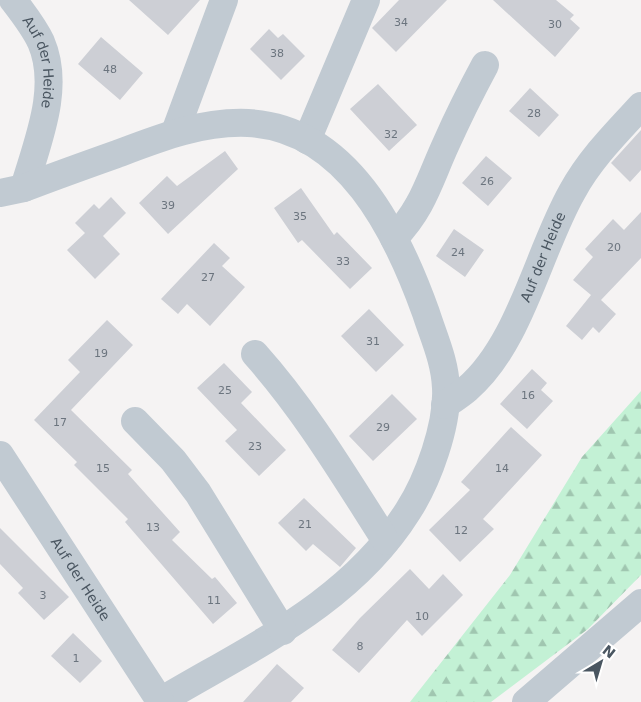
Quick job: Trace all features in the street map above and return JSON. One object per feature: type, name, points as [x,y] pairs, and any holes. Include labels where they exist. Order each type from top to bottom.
[{"type":"street","name":"Auf der Heide","points":[[12,190],[46,108],[48,74],[41,43],[14,0]]},
{"type":"street","points":[[175,132],[224,0]]},
{"type":"street","points":[[307,140],[366,0]]},
{"type":"street","points":[[394,238],[410,221],[422,201],[459,114],[486,65]]},
{"type":"street","name":"Auf der Heide","points":[[445,405],[468,389],[494,357],[517,316],[554,226],[572,191],[597,153],[641,106]]},
{"type":"street","name":"Auf der Heide","points":[[0,455],[159,702],[283,631],[331,597],[364,566],[386,541],[408,510],[424,478],[436,446],[445,405],[446,390],[444,364],[420,298],[394,238],[367,193],[338,162],[307,140],[275,128],[249,123],[214,125],[175,132],[12,190]]},
{"type":"street","points":[[255,354],[280,382],[322,442],[386,541]]},
{"type":"street","points":[[136,421],[173,460],[198,493],[283,631]]},
{"type":"street","points":[[526,702],[641,603]]},
{"type":"green space","points":[[641,391],[641,575],[588,629],[491,702],[410,702],[510,575],[582,457]]},
{"type":"building","points":[[129,0],[200,0],[168,35]]},
{"type":"building","points":[[399,0],[447,0],[396,52],[372,28]]},
{"type":"building","points":[[493,0],[556,0],[574,15],[570,19],[580,28],[555,57]]},
{"type":"building","points":[[269,29],[278,38],[283,34],[305,56],[281,80],[250,49]]},
{"type":"building","points":[[101,37],[143,73],[120,100],[78,64]]},
{"type":"building","points":[[378,84],[417,125],[389,151],[350,109]]},
{"type":"building","points":[[530,88],[559,115],[539,137],[509,111]]},
{"type":"building","points":[[641,130],[641,170],[630,182],[611,163]]},
{"type":"building","points":[[225,151],[238,169],[168,234],[139,203],[167,176],[177,186]]},
{"type":"building","points":[[486,156],[512,178],[488,206],[462,183]]},
{"type":"building","points":[[301,188],[334,235],[337,232],[372,268],[350,289],[302,240],[298,243],[274,208]]},
{"type":"building","points":[[111,197],[126,213],[103,236],[120,254],[95,279],[67,250],[85,233],[75,223],[94,204],[99,209]]},
{"type":"building","points":[[641,212],[641,258],[601,300],[616,314],[599,333],[593,327],[582,340],[566,326],[591,295],[573,280],[593,257],[585,249],[613,219],[624,230]]},
{"type":"building","points":[[454,229],[484,250],[465,277],[436,256]]},
{"type":"building","points":[[214,243],[230,258],[222,266],[245,287],[210,326],[187,304],[178,314],[161,299]]},
{"type":"building","points":[[369,309],[404,345],[376,372],[341,336]]},
{"type":"building","points":[[107,320],[133,345],[71,410],[132,470],[128,474],[180,532],[172,540],[212,579],[215,577],[237,603],[213,624],[125,522],[128,519],[74,465],[77,462],[34,420],[80,372],[68,360]]},
{"type":"building","points":[[224,363],[252,392],[241,403],[286,450],[259,476],[225,441],[237,430],[197,388]]},
{"type":"building","points":[[532,369],[547,383],[541,390],[553,401],[527,429],[500,404]]},
{"type":"building","points":[[392,394],[417,419],[373,461],[349,436]]},
{"type":"building","points":[[511,427],[542,455],[483,519],[494,529],[460,562],[429,530],[470,490],[461,482]]},
{"type":"building","points":[[304,498],[356,548],[340,567],[313,544],[306,551],[278,523]]},
{"type":"building","points":[[0,528],[69,597],[44,620],[18,593],[23,588],[0,564]]},
{"type":"building","points":[[410,569],[429,589],[443,574],[463,595],[422,636],[407,620],[359,673],[332,650],[360,618]]},
{"type":"building","points":[[73,633],[102,661],[80,683],[51,656]]},
{"type":"building","points":[[277,664],[304,688],[291,702],[243,702]]}]
